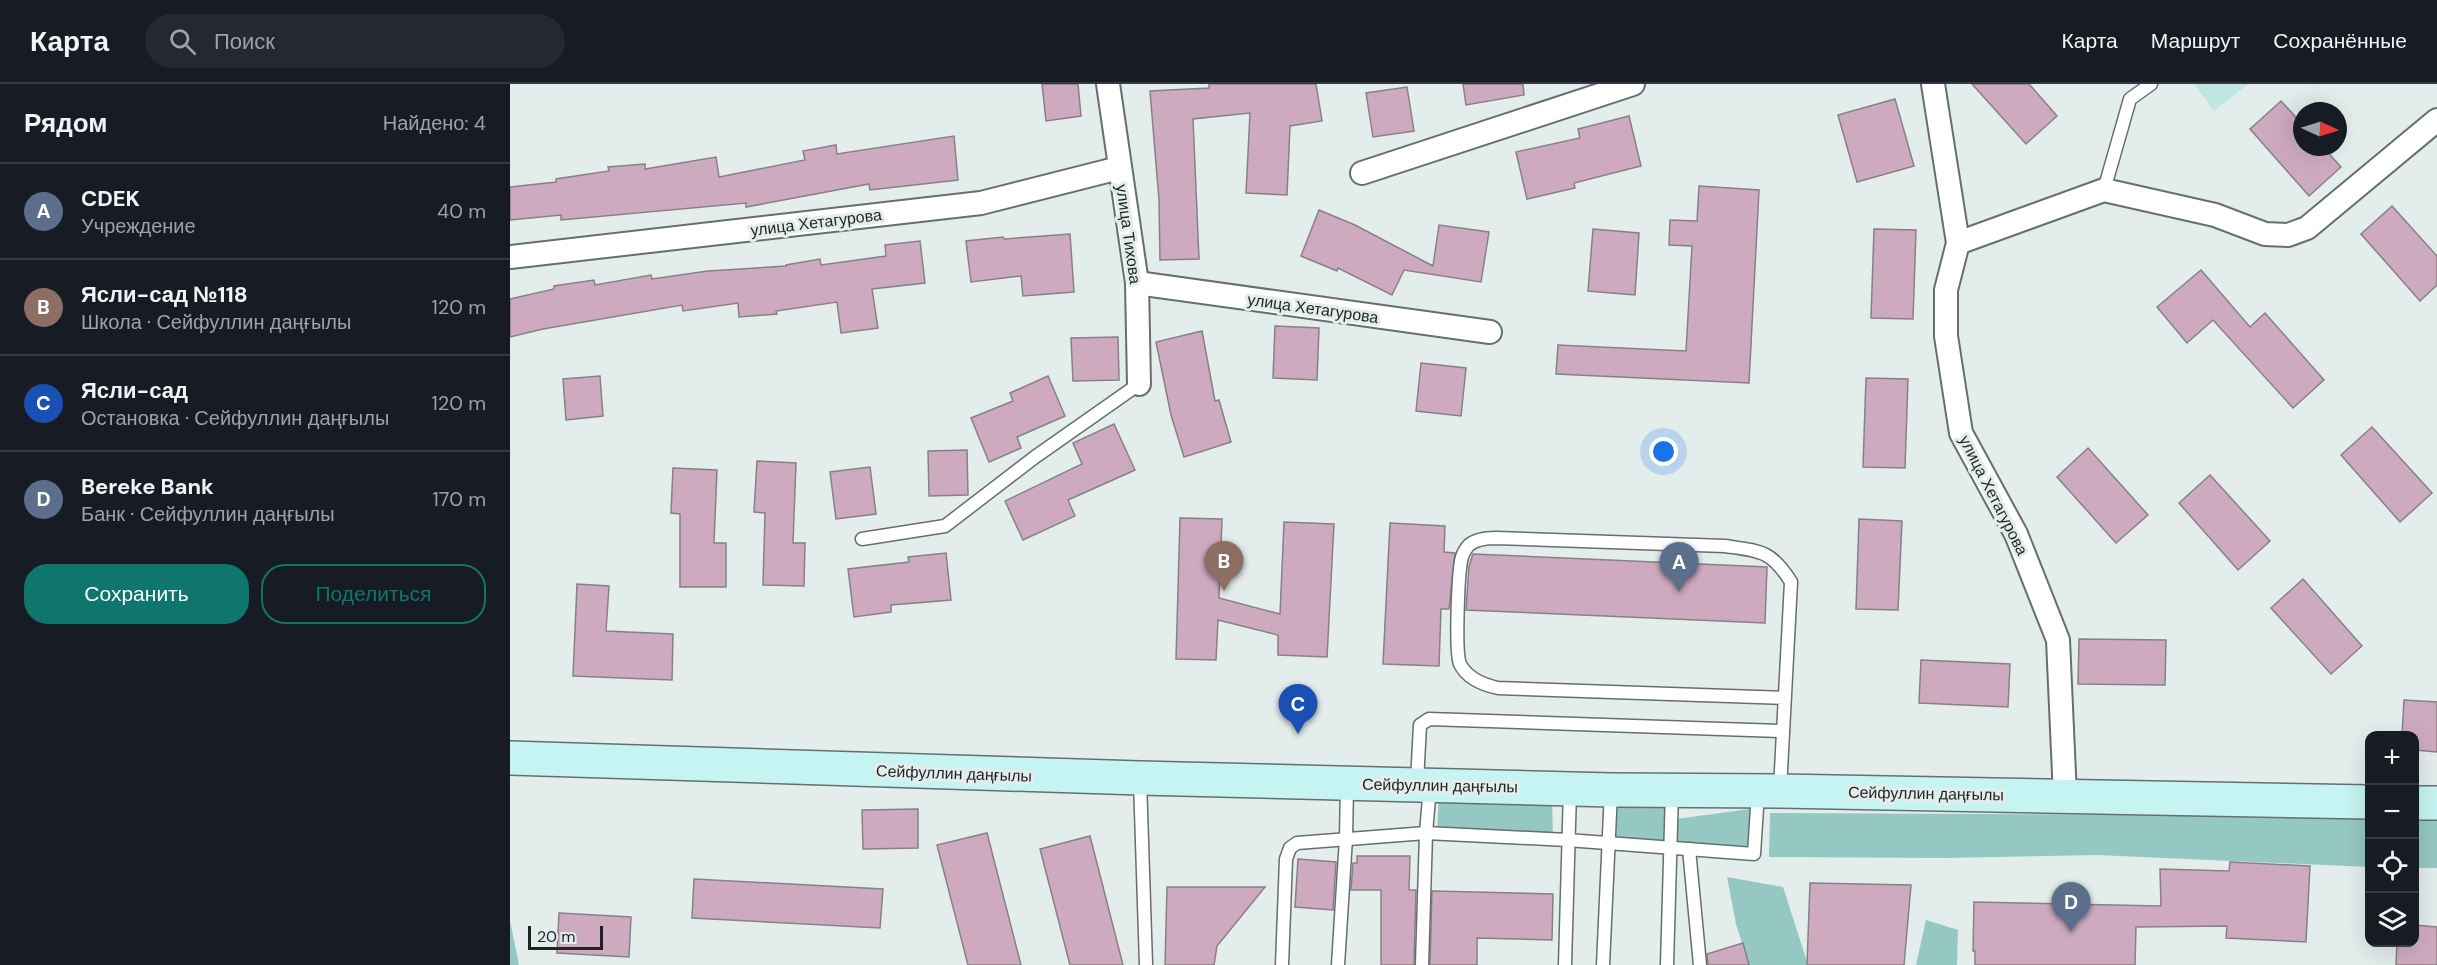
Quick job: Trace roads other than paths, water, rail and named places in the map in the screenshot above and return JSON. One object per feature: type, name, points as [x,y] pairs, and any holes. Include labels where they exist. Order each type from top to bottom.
[{"type":"main road","name":"Сейфуллин даңғылы","points":[[510,758],[1611,790],[2365,802]]},
{"type":"main road","points":[[2419,803],[2437,803]]},
{"type":"street","name":"улица Тихова","points":[[1108,84],[1137,283],[1139,384]]},
{"type":"street","points":[[1362,173],[1633,84]]},
{"type":"street","name":"улица Хетагурова","points":[[1932,84],[1958,243],[1946,290],[1946,336],[1961,433],[2016,534],[2058,640],[2066,796]]},
{"type":"street","points":[[1958,243],[2104,190],[2215,215],[2265,234],[2288,235],[2307,228],[2437,120]]},
{"type":"street","name":"улица Хетагурова","points":[[510,257],[981,203],[1119,168]]},
{"type":"street","name":"улица Хетагурова","points":[[1137,283],[1490,332]]},
{"type":"lane","points":[[2104,190],[2130,99],[2151,84]]},
{"type":"lane","points":[[862,539],[945,525],[1035,457],[1139,384]]},
{"type":"lane","points":[[1282,965],[1288,853],[1293,844],[1297,843],[1426,833],[1568,840],[1754,854],[1783,731],[1785,698],[1791,582],[1780,565],[1760,551],[1725,546],[1496,538],[1477,541],[1468,546],[1462,556],[1459,607],[1460,663],[1467,673],[1483,684],[1498,688],[1785,698]]},
{"type":"lane","points":[[1422,965],[1426,833],[1420,725],[1429,720],[1783,731]]},
{"type":"lane","points":[[1140,778],[1146,965]]},
{"type":"lane","points":[[1338,965],[1347,783]]},
{"type":"lane","points":[[1564,965],[1570,789]]},
{"type":"lane","points":[[1603,965],[1611,790]]},
{"type":"lane","points":[[1667,965],[1672,790]]},
{"type":"lane","points":[[1689,849],[1700,965]]},
{"type":"place","name":"Ясли-сад №118","points":[[1224,591]]},
{"type":"place","name":"CDEK","points":[[1679,592]]},
{"type":"place","name":"Ясли-сад","points":[[1298,734]]},
{"type":"place","name":"Bereke Bank","points":[[2071,932]]}]
